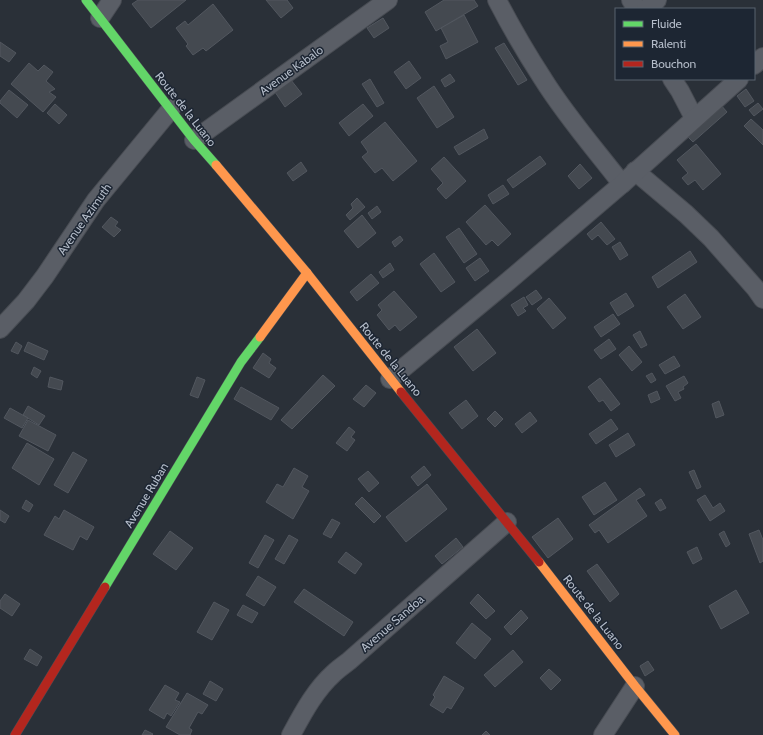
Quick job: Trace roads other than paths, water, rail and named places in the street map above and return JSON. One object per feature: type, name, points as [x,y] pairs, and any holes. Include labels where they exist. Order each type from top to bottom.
[{"type":"street","name":"Route de la Luano","points":[[86,0],[194,140],[307,274],[390,379],[554,580],[635,686],[675,735]]},
{"type":"street","points":[[100,18],[112,0]]},
{"type":"street","name":"Avenue Kabalo","points":[[194,140],[388,0]]},
{"type":"street","points":[[497,0],[516,37],[543,80],[568,115],[622,184]]},
{"type":"street","points":[[647,8],[657,0]]},
{"type":"street","points":[[755,64],[763,57]]},
{"type":"street","points":[[673,80],[694,118]]},
{"type":"street","points":[[390,379],[622,184],[737,80]]},
{"type":"street","name":"Avenue Azimuth","points":[[0,329],[26,301],[45,276],[96,200],[171,109]]},
{"type":"street","points":[[636,171],[686,214],[711,238],[763,299]]},
{"type":"street","name":"Avenue Ruban","points":[[15,735],[241,362],[307,274]]},
{"type":"street","name":"Avenue Sandoa","points":[[291,735],[306,708],[318,691],[334,674],[507,522]]},
{"type":"street","points":[[602,735],[635,686]]}]
